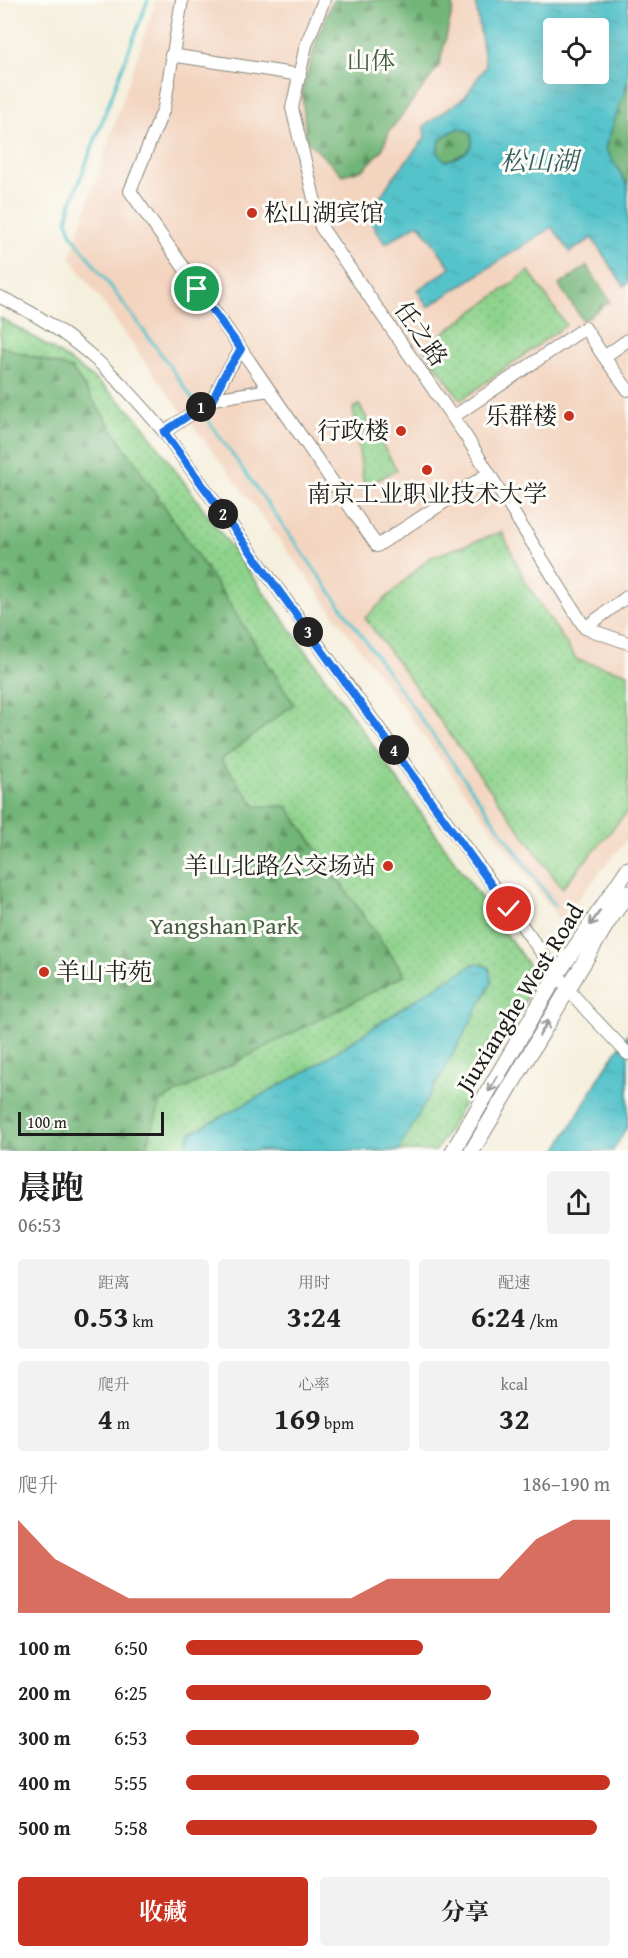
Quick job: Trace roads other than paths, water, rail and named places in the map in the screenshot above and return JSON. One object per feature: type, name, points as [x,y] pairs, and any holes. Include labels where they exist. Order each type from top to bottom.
[{"type":"main road","name":"Jiuxianghe West Road","points":[[453,1151],[558,973],[628,869]]},
{"type":"main road","name":"Jiuxianghe West Road","points":[[472,1151],[606,924],[628,893]]},
{"type":"street","points":[[182,0],[171,55],[164,108],[130,191],[377,546],[489,473]]},
{"type":"street","name":"任之路","points":[[324,0],[306,45],[292,108],[321,227],[453,417],[585,628]]},
{"type":"street","points":[[171,55],[300,75]]},
{"type":"street","points":[[0,297],[47,322],[84,349],[111,372],[164,432],[535,945],[568,989],[628,1053]]},
{"type":"street","points":[[453,417],[585,328],[628,390]]},
{"type":"street","points":[[604,357],[628,340]]},
{"type":"street","points":[[213,399],[241,349]]},
{"type":"street","points":[[164,432],[213,399],[268,390]]},
{"type":"street","points":[[585,628],[628,596]]},
{"type":"street","points":[[585,628],[628,643]]},
{"type":"water","name":"松山湖","points":[[475,0],[628,0],[628,81],[605,148],[628,186],[628,283],[624,286],[592,238],[570,252],[552,227],[428,307],[417,290],[451,268],[419,223],[385,244],[368,217],[391,180],[425,138],[424,126],[465,97],[486,66]],"holes":[[[458,128],[470,133],[471,147],[462,155],[446,161],[437,150],[441,138]]]},
{"type":"water","points":[[476,963],[489,967],[492,982],[398,1151],[183,1151],[191,1133],[310,1069],[427,992]]},
{"type":"water","points":[[628,1034],[628,1125],[613,1151],[556,1151],[602,1073]]},
{"type":"waterway","points":[[148,0],[71,203],[67,220],[72,235],[198,407]]},
{"type":"waterway","points":[[202,412],[555,906]]},
{"type":"place","name":"松山湖宾馆","points":[[252,213]]},
{"type":"place","name":"乐群楼","points":[[569,416]]},
{"type":"place","name":"行政楼","points":[[401,431]]},
{"type":"place","name":"南京工业职业技术大学","points":[[427,470]]},
{"type":"place","name":"羊山北路公交场站","points":[[388,866]]},
{"type":"place","name":"羊山书苑","points":[[44,972]]},
{"type":"park label","name":"山体","points":[[371,61]]},
{"type":"park label","name":"Yangshan Park","points":[[224,926]]}]
